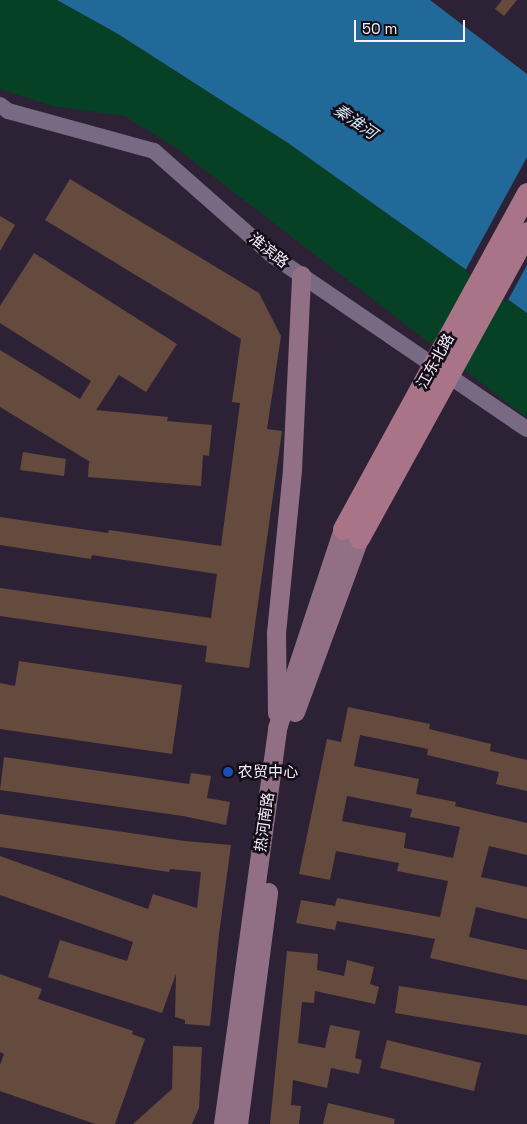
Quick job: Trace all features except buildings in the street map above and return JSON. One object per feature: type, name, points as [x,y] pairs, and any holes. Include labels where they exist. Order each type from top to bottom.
[{"type":"main road","name":"江东北路","points":[[351,534],[527,193]]},
{"type":"main road","name":"江东北路","points":[[351,534],[527,232]]},
{"type":"main road","points":[[277,728],[276,633],[292,469],[301,275]]},
{"type":"main road","name":"热河南路","points":[[224,1124],[277,728],[351,534]]},
{"type":"main road","name":"热河南路","points":[[238,1124],[288,730],[351,534]]},
{"type":"street","name":"淮滨路","points":[[0,105],[8,111],[154,151],[273,256],[527,429]]},
{"type":"green space","points":[[0,0],[57,0],[118,34],[288,143],[527,313],[527,418],[175,147],[124,116],[52,106],[0,89]]},
{"type":"water","name":"秦淮河","points":[[57,0],[430,0],[527,74],[527,313],[288,143],[118,34]]},
{"type":"pier","points":[[527,157],[527,265],[507,302],[465,271]]},
{"type":"place","name":"农贸中心","points":[[228,772]]}]
